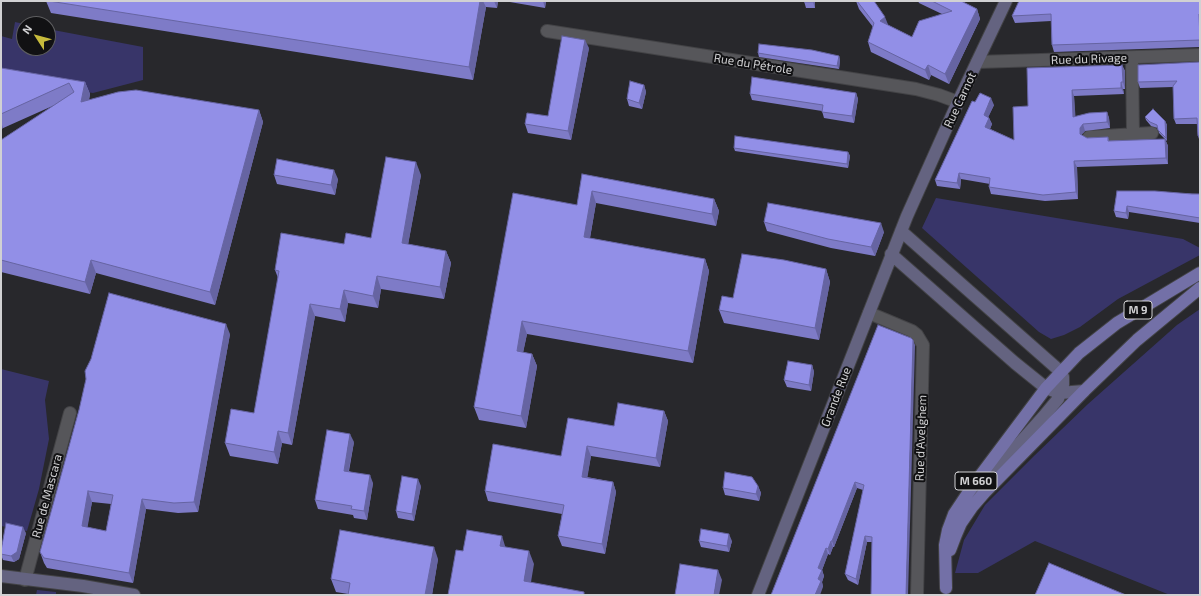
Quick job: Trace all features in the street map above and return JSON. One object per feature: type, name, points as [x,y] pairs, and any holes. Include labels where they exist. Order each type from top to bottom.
[{"type":"main road","name":"Rue Carnot","points":[[914,199],[1006,1]]},
{"type":"main road","name":"Grande Rue","points":[[758,595],[891,254],[914,199]]},
{"type":"main road","points":[[901,231],[1061,372],[1063,378],[1063,385],[1060,393],[1050,408],[968,503],[957,526],[951,547]]},
{"type":"main road","points":[[891,254],[1015,363],[1046,388],[1060,393],[1084,391]]},
{"type":"main road","name":"M 9","points":[[1046,388],[1079,353],[1117,323],[1200,273]]},
{"type":"main road","name":"M 9","points":[[1084,391],[1155,324],[1200,288]]},
{"type":"main road","name":"M 660","points":[[946,591],[945,545],[948,530],[954,514],[974,484],[1046,388]]},
{"type":"main road","name":"M 660","points":[[946,591],[948,561],[951,547],[961,523],[979,499],[1084,391]]},
{"type":"main road","points":[[1,576],[99,592],[134,595]]},
{"type":"street","name":"Rue du Pétrole","points":[[547,31],[916,89],[940,95],[958,102]]},
{"type":"street","name":"Rue du Rivage","points":[[977,62],[1200,56]]},
{"type":"street","points":[[1132,58],[1132,134]]},
{"type":"street","points":[[1089,137],[1152,133]]},
{"type":"street","name":"Rue d'Avelghem","points":[[869,313],[912,331],[917,335],[923,344],[917,595]]},
{"type":"street","name":"Rue de Mascara","points":[[25,580],[70,413]]},
{"type":"shaded area","points":[[15,22],[16,56],[56,56],[56,31],[143,47],[143,80],[93,93],[1,79],[1,36],[12,39]]},
{"type":"shaded area","points":[[936,198],[1183,239],[1200,248],[1200,255],[1118,299],[1080,327],[1064,335],[1051,339],[1039,332],[922,228]]},
{"type":"shaded area","points":[[1200,309],[1200,595],[1170,595],[1035,541],[978,573],[955,573],[964,540],[985,505],[1088,404],[1177,325]]},
{"type":"shaded area","points":[[1,369],[49,381],[45,400],[49,439],[39,489],[27,531],[1,526]]},
{"type":"shaded area","points":[[37,590],[56,592],[56,595],[36,595]]},
{"type":"building","points":[[49,1],[480,1],[469,67]]},
{"type":"building","points":[[857,1],[874,1],[885,17],[880,21],[912,37],[919,21],[952,11],[932,1],[961,1],[977,9],[945,74],[928,65],[925,70],[868,42],[874,23]]},
{"type":"building","points":[[1019,1],[1200,1],[1200,40],[1052,45],[1051,14],[1012,16]]},
{"type":"building","points":[[562,36],[585,40],[568,131],[525,124],[527,113],[548,116]]},
{"type":"building","points":[[759,44],[812,50],[839,56],[837,66],[758,53]]},
{"type":"building","points":[[1200,62],[1200,136],[1198,136],[1197,118],[1174,119],[1173,86],[1177,81],[1138,82],[1138,65]]},
{"type":"building","points":[[1122,65],[1123,82],[1121,82],[1121,88],[1072,90],[1073,117],[1089,113],[1107,112],[1107,122],[1083,124],[1080,128],[1080,134],[1087,138],[1108,137],[1108,141],[1165,139],[1166,158],[1074,161],[1076,192],[1043,195],[989,187],[990,178],[959,173],[957,183],[935,180],[972,101],[975,102],[980,93],[991,98],[984,115],[989,118],[985,127],[1014,140],[1013,107],[1028,106],[1027,68]]},
{"type":"building","points":[[1,68],[85,82],[81,102],[118,92],[136,90],[259,110],[210,292],[91,260],[85,282],[1,260],[1,140],[74,92],[69,83],[1,114]]},
{"type":"building","points":[[752,77],[856,93],[852,116],[822,112],[823,105],[750,94]]},
{"type":"building","points":[[630,81],[644,85],[639,103],[627,99]]},
{"type":"building","points":[[1153,109],[1165,121],[1166,138],[1158,130],[1157,125],[1150,122],[1145,117]]},
{"type":"building","points":[[735,136],[848,152],[847,164],[734,148]]},
{"type":"building","points":[[386,157],[416,162],[402,243],[446,251],[440,287],[377,276],[373,296],[344,290],[340,309],[310,304],[288,433],[278,431],[274,452],[225,443],[231,409],[254,413],[279,271],[275,270],[281,233],[344,244],[346,233],[371,238]]},
{"type":"building","points":[[277,159],[334,170],[331,185],[274,175]]},
{"type":"building","points":[[582,174],[714,199],[712,214],[592,191],[584,237],[705,259],[688,351],[522,321],[517,351],[532,354],[521,416],[474,407],[513,193],[577,205]]},
{"type":"building","points":[[1117,191],[1155,191],[1200,194],[1200,218],[1127,206],[1126,213],[1114,211]]},
{"type":"building","points":[[768,203],[881,223],[871,247],[828,239],[764,222]]},
{"type":"building","points":[[742,254],[784,260],[826,269],[815,328],[719,310],[722,296],[733,298]]},
{"type":"building","points":[[109,293],[226,324],[194,502],[174,503],[142,499],[129,573],[44,558],[40,552],[79,410],[86,379],[85,371],[91,359]],"holes":[[[88,491],[113,495],[106,531],[82,526]]]},
{"type":"building","points":[[878,325],[913,340],[906,595],[871,595],[872,537],[865,536],[856,579],[845,574],[864,485],[855,482],[832,541],[828,549],[826,548],[818,568],[822,570],[818,579],[821,581],[815,595],[771,595]]},
{"type":"building","points":[[788,361],[812,365],[809,385],[784,380]]},
{"type":"building","points":[[618,403],[664,411],[656,458],[587,446],[582,477],[613,482],[602,544],[558,536],[564,505],[485,491],[493,444],[561,456],[568,418],[614,426]]},
{"type":"building","points":[[327,430],[350,434],[344,471],[370,475],[364,511],[351,509],[352,506],[315,500]]},
{"type":"building","points":[[725,472],[752,477],[758,486],[756,494],[723,488]]},
{"type":"building","points":[[402,476],[418,479],[412,514],[396,511]]},
{"type":"building","points":[[6,523],[23,527],[17,552],[11,556],[1,554]]},
{"type":"building","points":[[701,529],[729,534],[727,546],[699,541]]},
{"type":"building","points":[[340,530],[434,547],[425,595],[348,595],[350,583],[331,579]]},
{"type":"building","points":[[467,530],[502,536],[500,546],[529,551],[524,581],[584,592],[584,595],[448,595],[456,550],[463,551]]},
{"type":"building","points":[[1049,563],[1126,595],[1035,595]]},
{"type":"building","points":[[680,564],[718,570],[714,595],[675,595]]}]
